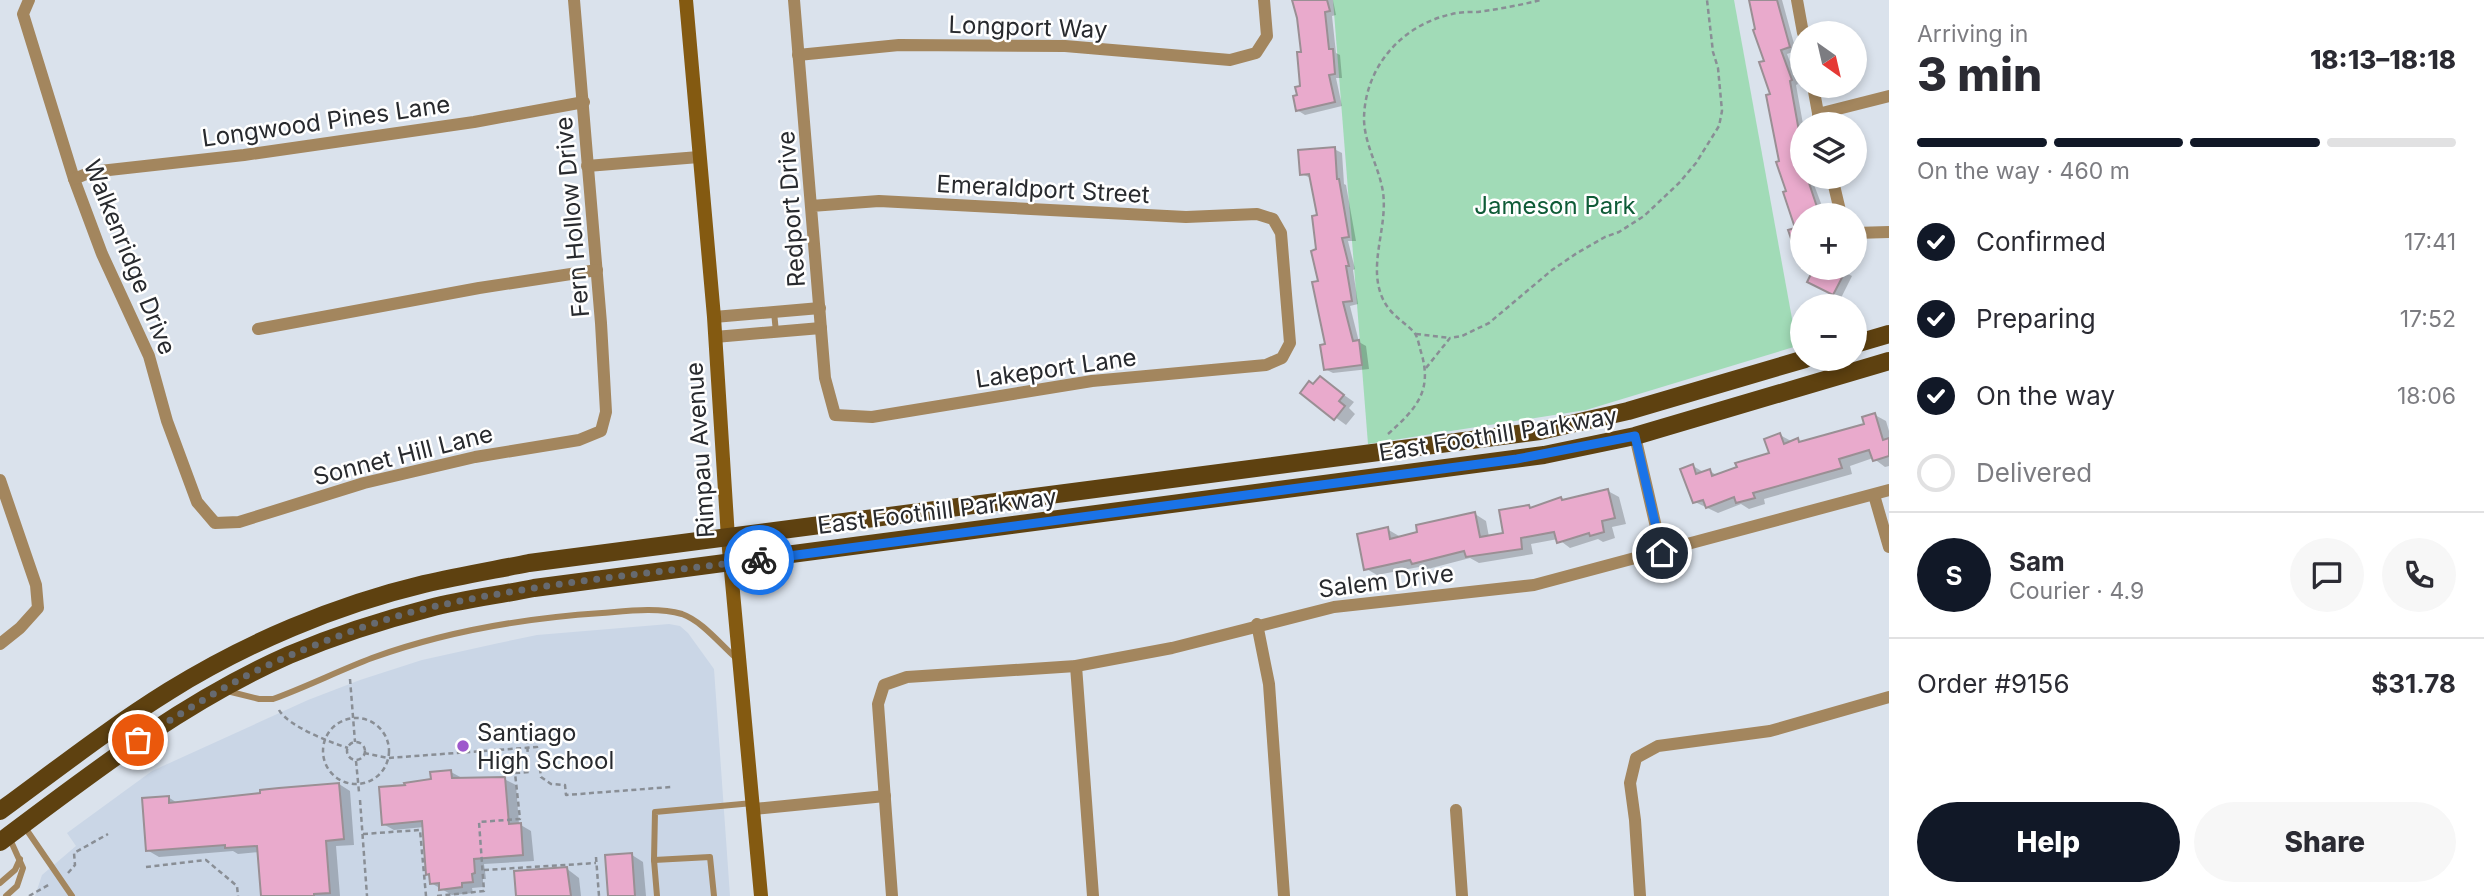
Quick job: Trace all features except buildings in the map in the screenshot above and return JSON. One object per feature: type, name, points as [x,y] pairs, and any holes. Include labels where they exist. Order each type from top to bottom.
[{"type":"main road","name":"Rimpau Avenue","points":[[686,0],[714,317],[730,563],[761,896]]},
{"type":"main road","points":[[1867,340],[1889,334]]},
{"type":"main road","name":"East Foothill Parkway","points":[[10,834],[138,740],[222,690],[289,656],[348,633],[431,608],[534,588],[1517,459],[1635,436],[1889,361]]},
{"type":"main road","name":"East Foothill Parkway","points":[[0,811],[122,722],[218,663],[278,634],[336,611],[423,584],[529,564],[1540,431],[1628,411],[1790,363]]},
{"type":"street","name":"Walkenridge Drive","points":[[29,0],[23,14],[74,179],[102,254],[149,356],[167,421],[197,502],[215,523]]},
{"type":"street","name":"Fern Hollow Drive","points":[[574,0],[606,412],[601,431]]},
{"type":"street","name":"Redport Drive","points":[[794,0],[825,378],[835,415]]},
{"type":"street","name":"Longport Way","points":[[798,55],[899,45],[1065,46],[1230,60],[1256,53],[1267,36],[1264,0]]},
{"type":"street","points":[[1797,0],[1801,21]]},
{"type":"street","points":[[1840,112],[1889,96]]},
{"type":"street","name":"Longwood Pines Lane","points":[[74,179],[91,172],[257,154],[474,122],[583,102]]},
{"type":"street","points":[[587,166],[699,157]]},
{"type":"street","name":"Emeraldport Street","points":[[811,206],[879,201],[1186,217],[1257,214],[1273,219],[1281,233],[1290,343],[1282,358]]},
{"type":"street","points":[[1867,233],[1889,232]]},
{"type":"street","points":[[258,329],[479,288],[597,270]]},
{"type":"street","points":[[714,317],[820,308]]},
{"type":"street","points":[[715,337],[821,328]]},
{"type":"street","name":"Lakeport Lane","points":[[835,415],[872,417],[1092,381],[1266,365],[1282,358]]},
{"type":"street","name":"Sonnet Hill Lane","points":[[215,523],[239,522],[364,483],[475,457],[579,440],[601,431]]},
{"type":"street","points":[[1635,436],[1662,553]]},
{"type":"street","points":[[0,480],[36,585],[38,608],[20,628],[0,643]]},
{"type":"street","name":"Salem Drive","points":[[885,796],[878,704],[884,685],[906,677],[1076,666],[1172,648],[1258,624],[1334,607],[1534,585],[1662,553],[1889,490]]},
{"type":"street","points":[[1874,495],[1889,547]]},
{"type":"street","points":[[1258,624],[1269,684],[1284,896]]},
{"type":"street","points":[[1076,666],[1094,896]]},
{"type":"street","points":[[1640,896],[1630,783],[1636,758],[1658,746],[1770,731],[1889,697]]},
{"type":"street","points":[[754,806],[885,796],[892,896]]},
{"type":"street","points":[[1456,810],[1462,896]]},
{"type":"lane","points":[[774,312],[776,332]]},
{"type":"lane","points":[[222,690],[259,699],[273,699],[408,646],[513,624],[611,612],[660,611],[684,615],[740,662]]},
{"type":"lane","points":[[657,896],[654,860],[655,812],[754,806]]},
{"type":"lane","points":[[6,896],[21,880],[23,868],[10,834]]},
{"type":"lane","points":[[10,834],[61,879],[72,896]]},
{"type":"lane","points":[[654,860],[710,857],[714,896]]},
{"type":"lane","points":[[0,883],[15,870],[20,859]]},
{"type":"path","points":[[1541,0],[1453,13],[1415,28],[1386,53],[1367,90],[1364,118],[1366,138],[1384,200],[1377,260],[1378,283],[1387,307],[1416,334],[1450,338],[1489,323],[1552,271],[1605,237],[1632,225],[1656,206],[1696,163],[1719,126],[1722,111],[1707,0]]},
{"type":"path","points":[[1388,434],[1416,407],[1425,382],[1426,368],[1416,334]]},
{"type":"path","points":[[1426,368],[1450,338]]},
{"type":"path","points":[[350,679],[355,742]]},
{"type":"path","points":[[279,710],[283,716],[324,740],[348,748]]},
{"type":"path","points":[[353,718],[370,721],[380,728],[388,744],[388,758],[384,768],[376,778],[359,784],[341,781],[327,769],[322,752],[324,740],[335,725],[353,718]]},
{"type":"path","points":[[437,896],[484,891],[479,822],[520,819],[515,773],[529,772],[526,727]]},
{"type":"path","points":[[348,748],[355,742]]},
{"type":"path","points":[[355,742],[362,744],[364,753]]},
{"type":"path","points":[[356,759],[364,753],[388,758],[537,747],[541,776],[551,784],[565,785],[566,795],[671,787]]},
{"type":"path","points":[[348,748],[349,756],[356,759]]},
{"type":"path","points":[[356,759],[359,792]]},
{"type":"path","points":[[360,800],[368,896]]},
{"type":"path","points":[[363,834],[420,830],[426,896]]},
{"type":"path","points":[[29,896],[61,879],[75,865],[75,853],[108,834]]},
{"type":"path","points":[[596,857],[599,896]]},
{"type":"path","points":[[146,867],[206,860],[237,886],[238,896]]},
{"type":"path","points":[[483,870],[596,863]]},
{"type":"shaded area","name":"Santiago High School","points":[[669,624],[680,626],[688,633],[714,669],[730,896],[35,896],[42,875],[76,846],[67,833],[152,771],[308,700],[422,660],[537,635]]},
{"type":"green space","name":"Jameson Park","points":[[1333,0],[1734,0],[1790,308],[1790,348],[1586,410],[1368,444]]},
{"type":"way so far","points":[[138,740],[231,685],[289,656],[348,633],[431,608],[534,588],[759,560]]},
{"type":"place","name":"Santiago High School","points":[[463,746]]},
{"type":"route","points":[[759,560],[1517,459],[1635,436],[1662,553]]}]
